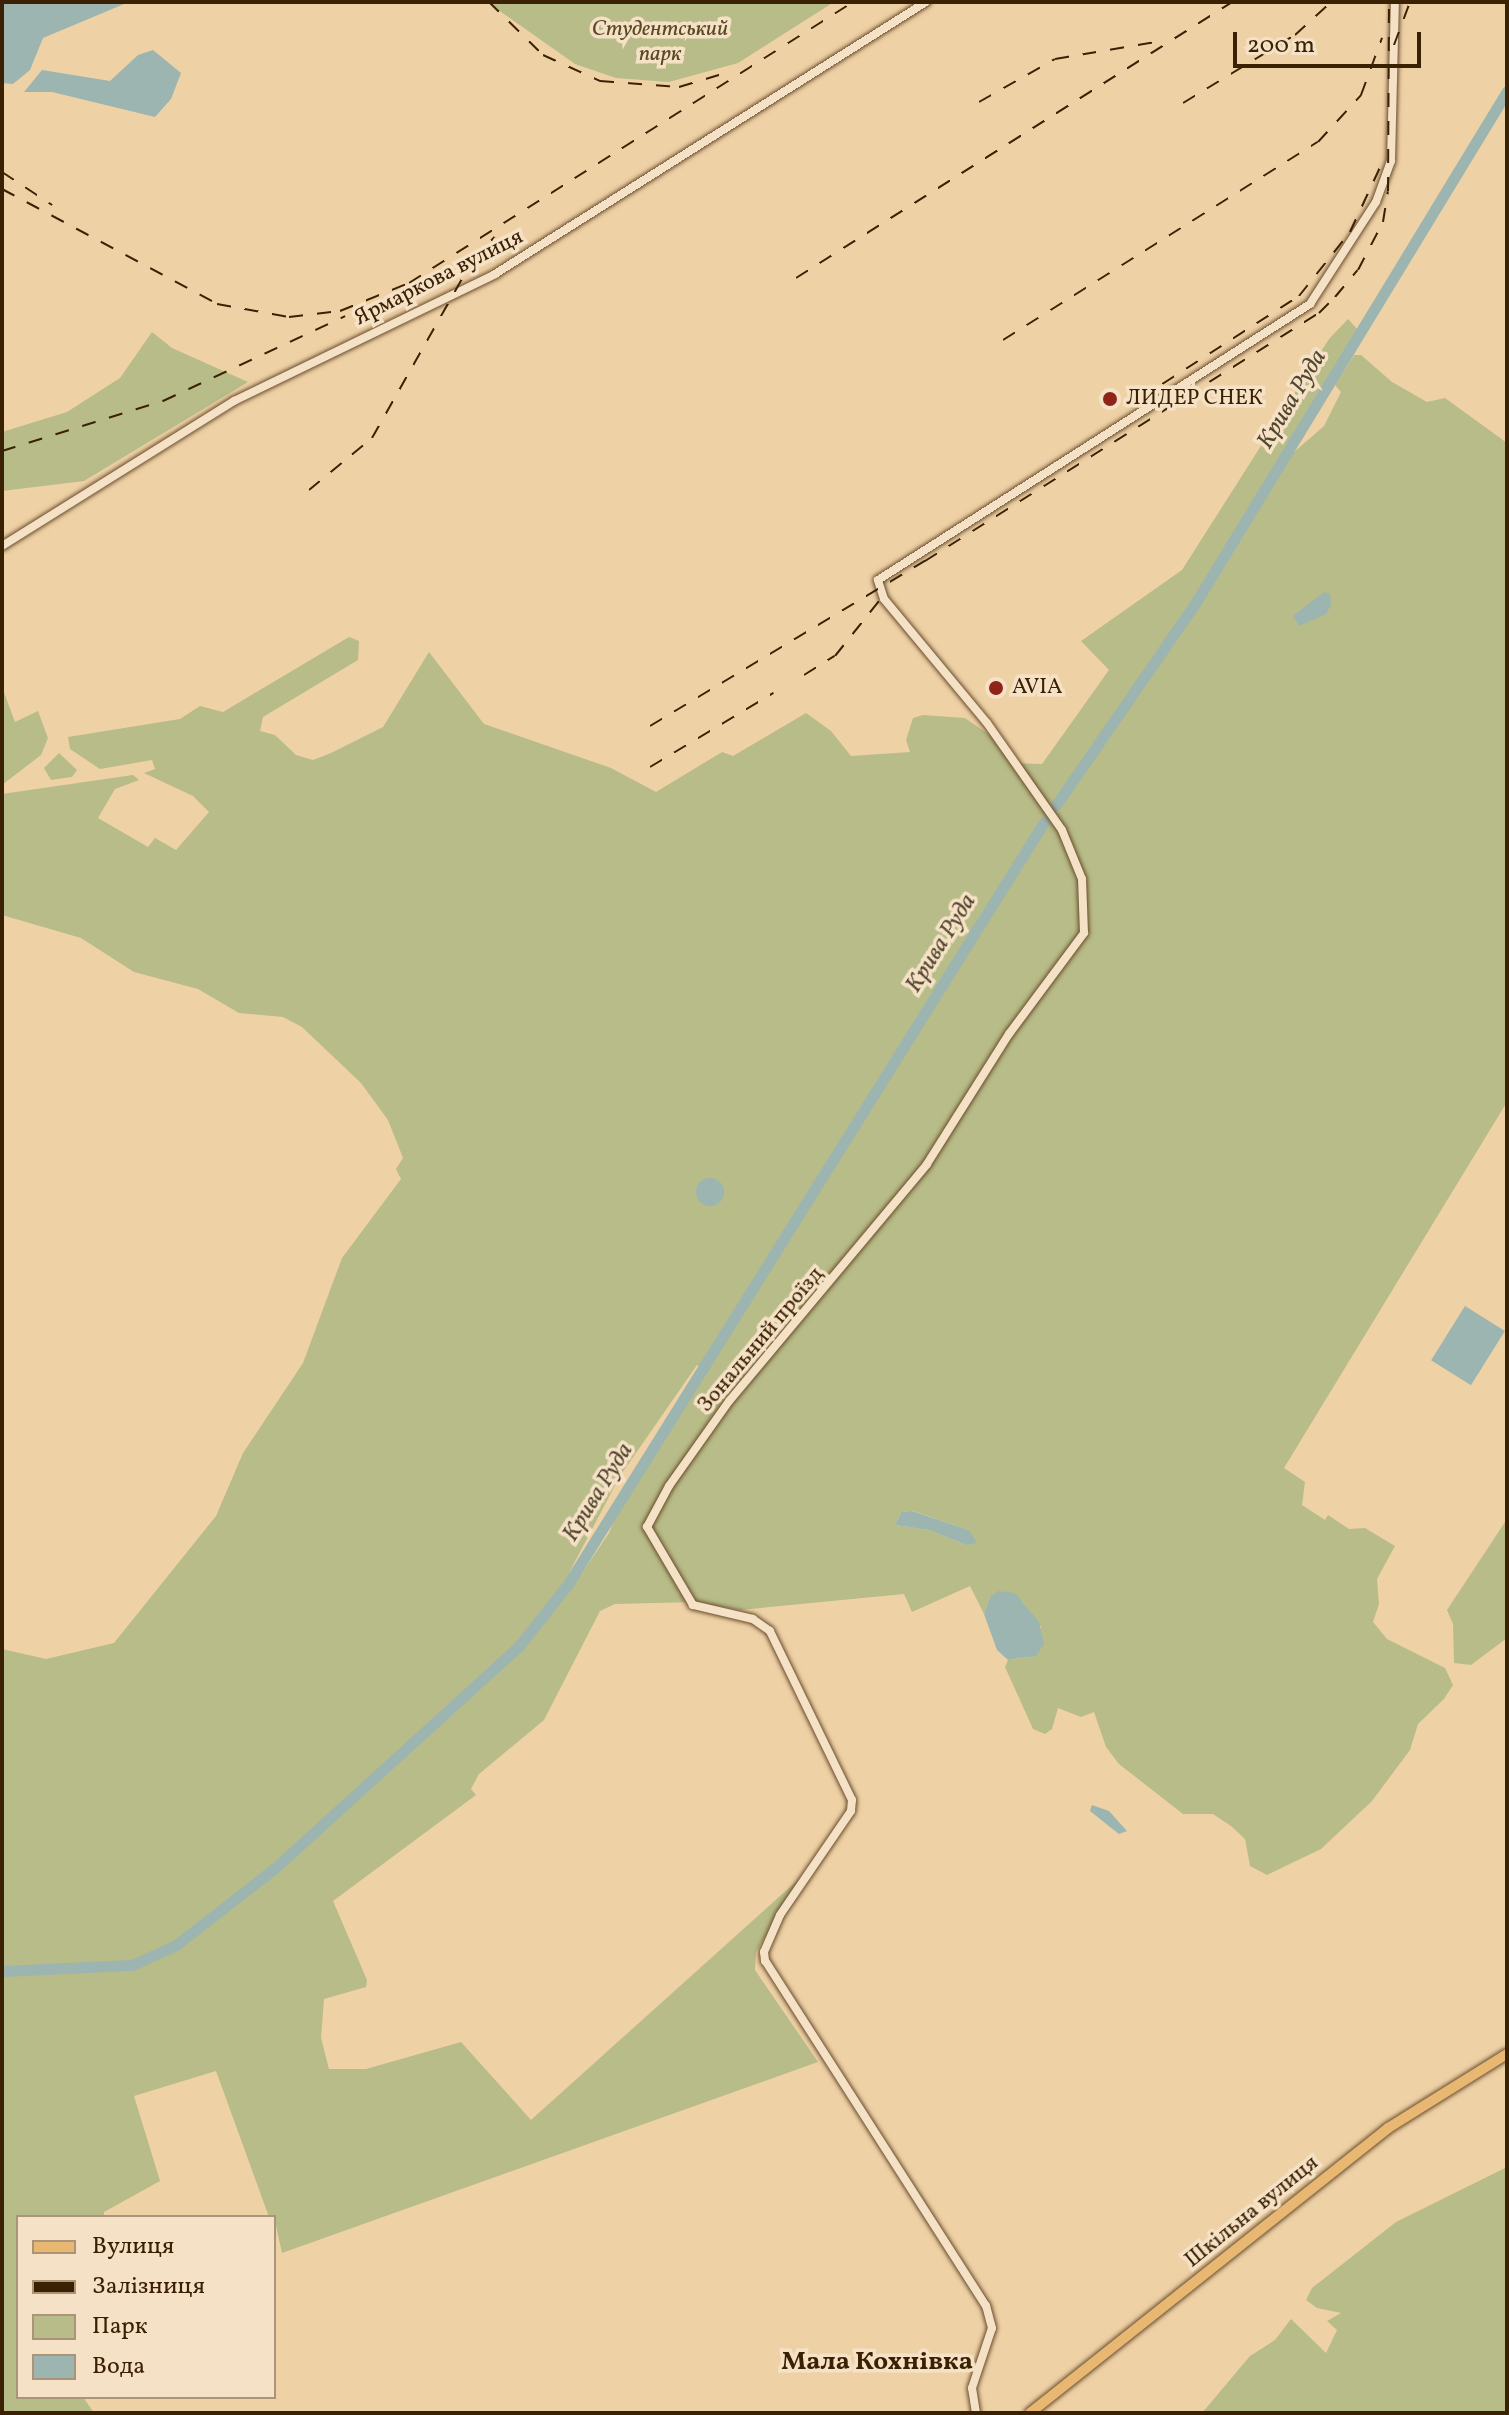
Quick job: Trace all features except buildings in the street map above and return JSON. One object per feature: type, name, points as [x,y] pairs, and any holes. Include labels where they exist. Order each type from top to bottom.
[{"type":"main road","name":"Шкільна вулиця","points":[[1030,2413],[1388,2128],[1507,2054]]},
{"type":"street","name":"Ярмаркова вулиця","points":[[2,546],[234,401],[495,274],[926,2]]},
{"type":"street","name":"Зональний проїзд","points":[[976,2413],[971,2394],[992,2328],[986,2306],[774,1980],[764,1956],[780,1915],[853,1805],[770,1631],[753,1619],[693,1605],[647,1527],[669,1486],[739,1388],[805,1316],[927,1164],[1009,1034],[1080,942],[1085,913],[1075,856],[1014,760],[884,599],[878,580],[1310,304],[1387,176],[1395,118],[1395,2]]},
{"type":"green space","name":"Студентський парк","points":[[487,2],[834,2],[738,63],[669,82],[616,78],[575,64]]},
{"type":"green space","points":[[1348,319],[1358,330],[1251,505],[1256,511],[1293,453],[1324,426],[1341,392],[1335,385],[1354,355],[1361,355],[1392,382],[1427,402],[1445,398],[1507,443],[1507,1102],[1284,1468],[1305,1482],[1302,1505],[1325,1520],[1328,1515],[1349,1529],[1365,1528],[1395,1546],[1377,1579],[1379,1604],[1373,1622],[1387,1639],[1445,1668],[1453,1685],[1444,1699],[1418,1724],[1410,1750],[1372,1801],[1321,1849],[1267,1875],[1250,1866],[1245,1839],[1231,1826],[1213,1814],[1183,1814],[1119,1764],[1106,1747],[1094,1712],[1081,1717],[1058,1708],[1052,1729],[1045,1734],[1033,1729],[1005,1667],[1008,1660],[1030,1657],[1041,1627],[1022,1601],[990,1597],[984,1614],[970,1586],[912,1612],[904,1594],[740,1610],[695,1602],[615,1604],[600,1611],[544,1720],[479,1774],[471,1789],[476,1795],[333,1901],[367,1980],[366,1987],[324,1999],[321,2038],[329,2069],[366,2069],[461,2042],[531,2120],[800,1878],[756,1952],[755,1970],[818,2062],[282,2253],[276,2215],[268,2215],[216,2071],[134,2096],[160,2181],[104,2212],[104,2215],[16,2215],[16,2399],[84,2399],[94,2413],[2,2413],[2,1649],[46,1659],[114,1643],[216,1516],[243,1453],[303,1363],[342,1258],[401,1179],[396,1169],[403,1158],[388,1120],[361,1083],[302,1027],[283,1017],[239,1013],[198,989],[134,972],[81,938],[2,915],[2,794],[133,775],[139,780],[115,789],[98,818],[148,847],[155,838],[176,850],[209,812],[193,796],[144,773],[155,769],[152,760],[100,769],[70,749],[68,737],[180,719],[200,706],[223,712],[349,637],[359,641],[358,660],[263,717],[260,731],[275,735],[296,755],[313,760],[331,753],[383,727],[429,652],[484,724],[611,768],[656,792],[722,752],[733,756],[806,713],[831,731],[851,756],[910,752],[906,740],[913,718],[923,715],[965,718],[991,736],[1011,763],[1042,764],[1109,670],[1081,641],[1182,570],[1329,339]],"holes":[[[697,1365],[706,1373],[624,1497],[609,1533],[582,1573],[569,1573],[620,1476]],[[913,1511],[969,1530],[966,1545],[929,1530],[895,1525],[901,1512]]]},
{"type":"green space","points":[[152,332],[172,348],[248,382],[84,481],[2,491],[2,432],[67,412],[120,378]]},
{"type":"green space","points":[[2,687],[15,722],[38,711],[48,738],[41,755],[2,785]]},
{"type":"green space","points":[[59,753],[77,770],[72,777],[51,780],[44,768]]},
{"type":"green space","points":[[1507,1519],[1507,1638],[1471,1665],[1454,1663],[1453,1624],[1447,1610]]},
{"type":"green space","points":[[1507,2167],[1507,2413],[1202,2413],[1250,2356],[1275,2340],[1291,2319],[1326,2353],[1337,2330],[1327,2321],[1341,2313],[1317,2308],[1306,2300],[1312,2288],[1396,2222]]},
{"type":"water","points":[[2,2],[129,2],[43,38],[30,70],[13,84],[2,83]]},
{"type":"water","points":[[153,50],[181,73],[171,99],[155,117],[52,92],[24,92],[42,70],[110,81],[138,55]]},
{"type":"water","points":[[1324,592],[1330,594],[1331,605],[1326,614],[1299,626],[1293,616]]},
{"type":"water","points":[[710,1178],[720,1182],[724,1192],[720,1202],[710,1206],[700,1202],[696,1192],[700,1182]]},
{"type":"water","points":[[1465,1306],[1505,1331],[1471,1385],[1431,1360]]},
{"type":"water","points":[[912,1511],[969,1530],[977,1543],[966,1545],[929,1530],[895,1525],[901,1512]]},
{"type":"water","points":[[998,1591],[1015,1593],[1039,1622],[1044,1644],[1036,1656],[1008,1660],[997,1650],[984,1614],[990,1597]]},
{"type":"water","points":[[1092,1805],[1109,1811],[1127,1831],[1119,1834],[1090,1811]]},
{"type":"waterway","name":"Крива Руда","points":[[1056,805],[1196,602],[1507,91]]},
{"type":"waterway","name":"Крива Руда","points":[[2,1971],[132,1965],[176,1945],[275,1868],[519,1646],[568,1584],[1044,822]]},
{"type":"railway","points":[[489,2],[543,55],[600,81],[679,87],[729,72]]},
{"type":"railway","points":[[2,189],[217,304],[289,317],[340,311],[409,283],[853,2]]},
{"type":"railway","points":[[796,278],[1232,2]]},
{"type":"railway","points":[[1183,103],[1295,35],[1331,2]]},
{"type":"railway","points":[[650,726],[925,561],[1319,313],[1358,270],[1383,222],[1388,191],[1389,2]]},
{"type":"railway","points":[[1394,45],[1410,2]]},
{"type":"railway","points":[[1003,340],[1318,142],[1361,95],[1382,38]]},
{"type":"railway","points":[[979,102],[1055,59],[1156,42]]},
{"type":"railway","points":[[1139,399],[1299,296],[1350,232],[1383,161]]},
{"type":"railway","points":[[2,172],[52,205]]},
{"type":"railway","points":[[309,490],[372,438],[472,261],[494,237]]},
{"type":"railway","points":[[2,451],[163,401],[345,316]]},
{"type":"railway","points":[[804,675],[835,656],[887,591]]},
{"type":"railway","points":[[650,767],[773,693]]},
{"type":"place","name":"ЛИДЕР СНЕК","points":[[1110,399]]},
{"type":"place","name":"AVIA","points":[[996,688]]},
{"type":"district","name":"Мала Кохнівка","points":[[877,2363]]}]
